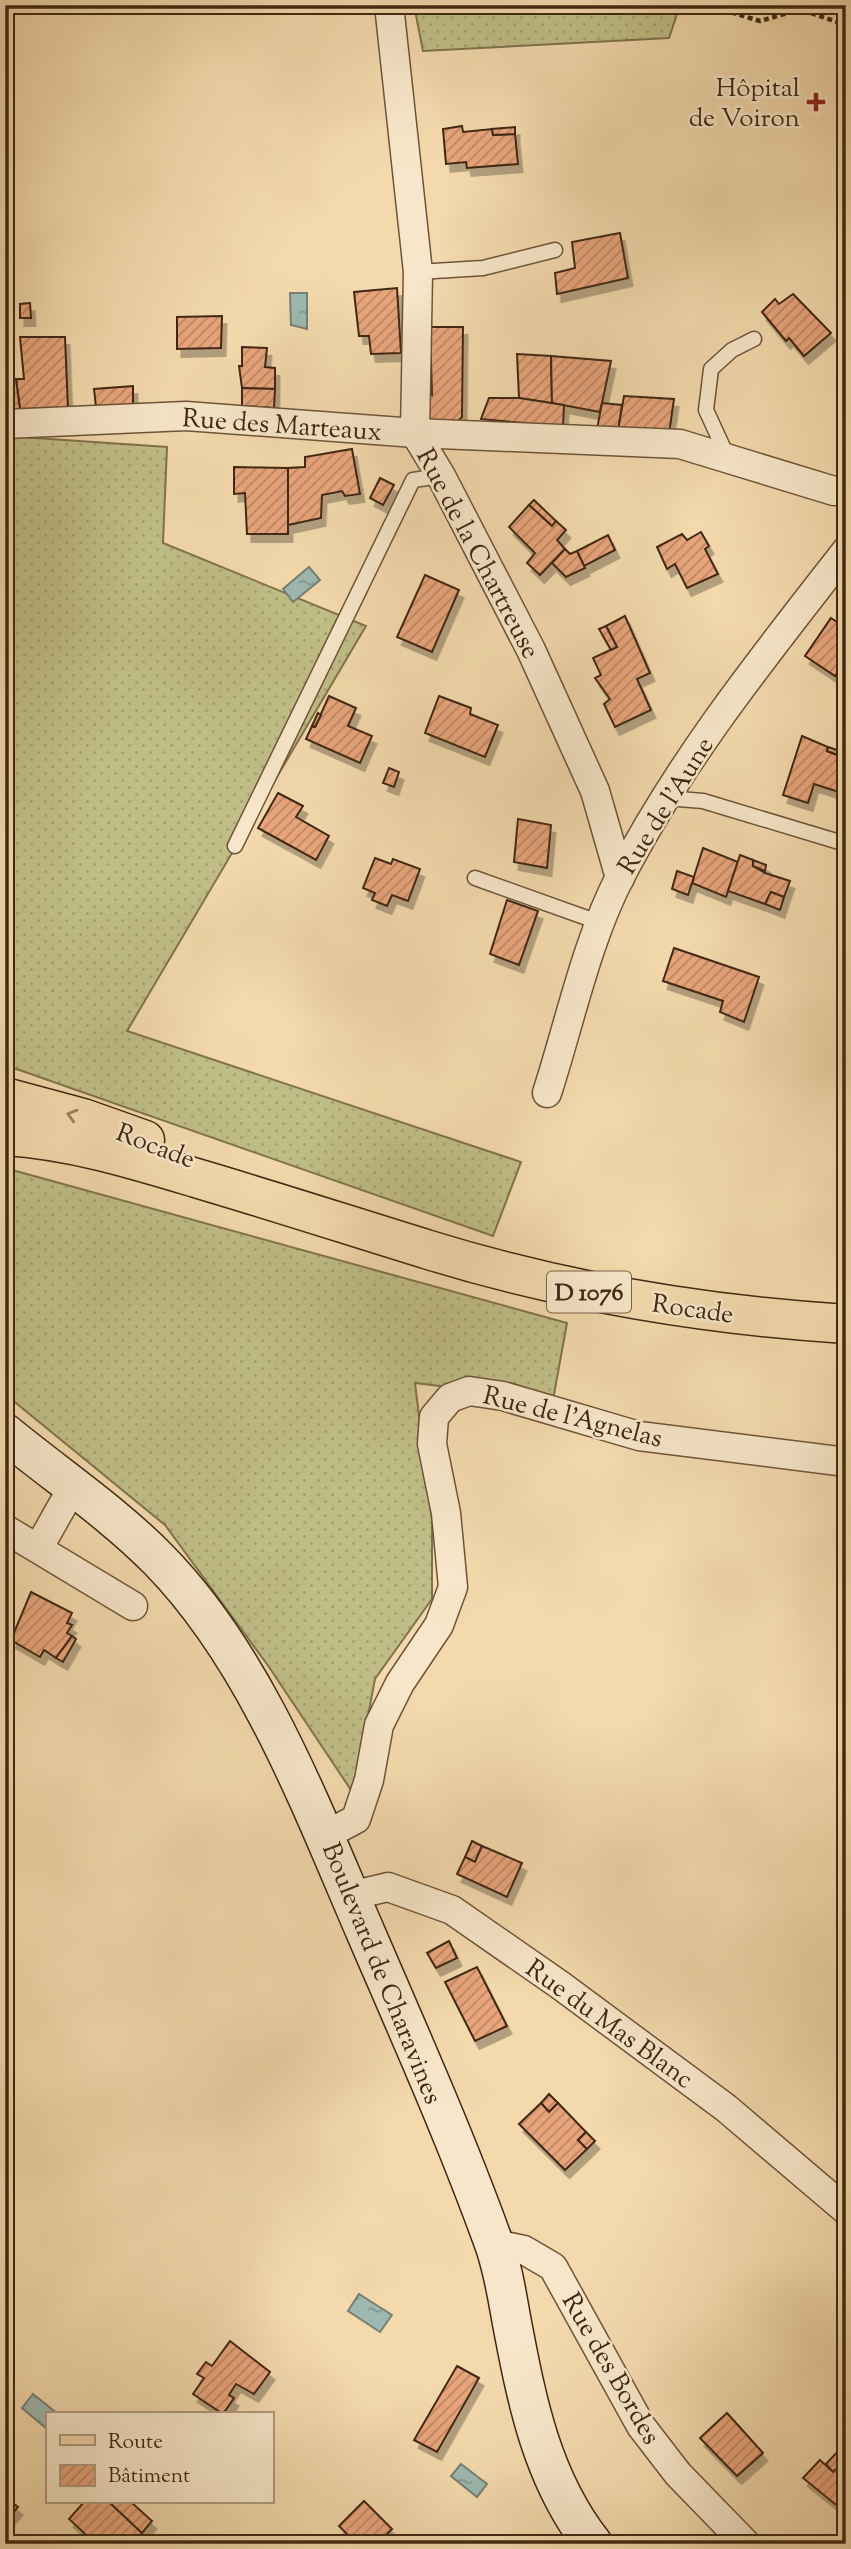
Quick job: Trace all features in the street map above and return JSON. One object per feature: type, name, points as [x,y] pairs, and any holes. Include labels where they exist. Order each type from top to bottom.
[{"type":"main road","name":"Rocade","points":[[5,1097],[83,1118],[169,1149],[341,1221]]},
{"type":"main road","name":"Rocade","points":[[5,1136],[35,1138],[107,1152],[512,1274],[604,1295],[696,1310],[846,1324]]},
{"type":"main road","name":"Boulevard de Charavines","points":[[5,1433],[160,1561],[210,1624],[251,1686],[326,1835],[495,2244],[539,2443],[557,2487],[593,2544]]},
{"type":"main road","name":"Boulevard de Charavines","points":[[5,1449],[62,1479]]},
{"type":"street","name":"Rue de la Chartreuse","points":[[389,5],[418,271],[415,433],[441,476],[531,650],[596,791],[620,878]]},
{"type":"street","name":"Rue des Marteaux","points":[[5,424],[186,415],[415,433],[680,444],[835,491],[846,490]]},
{"type":"street","name":"Rue de l'Aune","points":[[547,1093],[601,923],[620,878],[666,798],[736,692],[846,551]]},
{"type":"street","name":"Rue de l'Agnelas","points":[[326,1835],[356,1819],[369,1780],[379,1725],[400,1683],[439,1625],[453,1587],[446,1513],[432,1444],[434,1417],[450,1398],[469,1391],[639,1436],[846,1462]]},
{"type":"street","points":[[39,1547],[62,1479]]},
{"type":"street","points":[[5,1529],[39,1547],[133,1606]]},
{"type":"street","name":"Rue du Mas Blanc","points":[[351,1896],[388,1887],[452,1910],[560,1985],[726,2108],[846,2210]]},
{"type":"street","name":"Rue des Bordes","points":[[495,2244],[524,2250],[553,2267],[641,2426],[678,2474],[746,2544]]},
{"type":"lane","points":[[418,271],[483,268],[555,250]]},
{"type":"lane","points":[[728,459],[706,410],[711,369],[732,350],[754,339]]},
{"type":"lane","points":[[235,846],[413,480],[441,476]]},
{"type":"lane","points":[[666,798],[703,801],[846,844]]},
{"type":"lane","points":[[475,878],[601,923]]},
{"type":"path","points":[[707,5],[760,21],[802,9]]},
{"type":"path","points":[[787,5],[846,25]]},
{"type":"shaded area","points":[[414,5],[680,5],[669,38],[423,51]]},
{"type":"shaded area","points":[[5,436],[167,447],[163,543],[366,626],[127,1031],[521,1162],[493,1236],[5,1065]]},
{"type":"shaded area","points":[[5,1168],[567,1323],[553,1400],[415,1383],[432,1521],[432,1599],[375,1679],[356,1780],[351,1790],[269,1667],[165,1525],[5,1394]]},
{"type":"water","points":[[290,293],[307,293],[307,329],[291,325]]},
{"type":"water","points":[[309,567],[320,580],[293,602],[283,589]]},
{"type":"water","points":[[359,2294],[392,2315],[380,2332],[348,2311]]},
{"type":"water","points":[[33,2394],[56,2412],[46,2412],[46,2428],[22,2408]]},
{"type":"water","points":[[461,2464],[487,2484],[477,2497],[451,2476]]},
{"type":"building","points":[[462,126],[463,132],[492,129],[493,135],[515,134],[518,164],[467,168],[466,162],[446,164],[443,129]]},
{"type":"building","points":[[515,127],[515,134],[493,135],[492,129]]},
{"type":"building","points":[[620,233],[628,278],[557,294],[555,273],[575,268],[572,242]]},
{"type":"building","points":[[397,288],[401,353],[371,354],[369,336],[359,336],[354,292]]},
{"type":"building","points":[[793,294],[831,333],[804,356],[789,338],[786,341],[762,312],[775,299],[779,304]]},
{"type":"building","points":[[30,303],[31,318],[20,318],[20,304]]},
{"type":"building","points":[[222,316],[221,348],[177,349],[177,317]]},
{"type":"building","points":[[430,327],[463,327],[462,417],[458,421],[427,420],[422,394],[432,395]]},
{"type":"building","points":[[20,337],[65,337],[68,408],[20,409],[16,379],[24,379]]},
{"type":"building","points":[[242,347],[267,348],[265,367],[275,368],[275,389],[242,388],[239,366],[242,366]]},
{"type":"building","points":[[517,354],[551,356],[552,403],[519,398]]},
{"type":"building","points":[[551,356],[611,361],[600,412],[552,403]]},
{"type":"building","points":[[5,378],[16,379],[20,409],[5,409]]},
{"type":"building","points":[[133,386],[133,405],[96,407],[94,389]]},
{"type":"building","points":[[242,388],[275,389],[274,408],[242,406]]},
{"type":"building","points":[[624,396],[674,399],[669,434],[618,430]]},
{"type":"building","points":[[489,398],[519,398],[564,405],[563,427],[481,419]]},
{"type":"building","points":[[602,403],[622,405],[618,430],[597,429]]},
{"type":"building","points":[[352,449],[360,494],[345,496],[342,491],[322,495],[321,518],[288,525],[288,468],[305,467],[305,457]]},
{"type":"building","points":[[234,467],[288,468],[288,534],[247,534],[245,493],[234,494]]},
{"type":"building","points":[[380,478],[394,485],[383,505],[370,498]]},
{"type":"building","points":[[534,500],[556,521],[552,526],[529,505]]},
{"type":"building","points":[[529,505],[552,526],[556,521],[566,530],[557,540],[565,549],[540,575],[527,563],[535,553],[509,527]]},
{"type":"building","points":[[701,532],[709,546],[705,549],[718,574],[687,588],[675,564],[667,569],[657,547],[682,534],[687,540]]},
{"type":"building","points":[[608,535],[615,550],[584,566],[577,551]]},
{"type":"building","points":[[565,549],[570,554],[577,551],[585,568],[566,577],[552,563]]},
{"type":"building","points":[[425,575],[459,590],[432,652],[397,637]]},
{"type":"building","points":[[625,616],[650,673],[637,679],[651,710],[615,727],[604,704],[610,699],[595,678],[601,675],[593,658],[617,647],[606,626]]},
{"type":"building","points":[[831,618],[846,628],[846,660],[835,676],[805,656]]},
{"type":"building","points":[[606,626],[617,647],[611,650],[599,629]]},
{"type":"building","points":[[329,696],[356,708],[348,726],[372,736],[360,763],[306,739],[312,726],[315,727]]},
{"type":"building","points":[[439,696],[471,708],[470,714],[498,725],[485,757],[425,733]]},
{"type":"building","points":[[318,713],[321,715],[315,727],[312,726]]},
{"type":"building","points":[[802,736],[828,747],[827,751],[846,758],[846,774],[839,792],[814,784],[808,803],[783,795]]},
{"type":"building","points":[[828,747],[846,753],[846,758],[827,751]]},
{"type":"building","points":[[389,768],[399,772],[394,787],[383,783]]},
{"type":"building","points":[[278,793],[303,806],[296,817],[329,836],[316,860],[258,828]]},
{"type":"building","points":[[518,819],[551,825],[547,868],[514,862]]},
{"type":"building","points":[[703,848],[738,862],[726,897],[692,883]]},
{"type":"building","points":[[740,855],[753,860],[753,866],[765,873],[790,881],[784,897],[771,892],[765,904],[728,891]]},
{"type":"building","points":[[375,858],[391,864],[393,859],[420,869],[408,901],[392,895],[387,906],[372,900],[375,893],[363,888]]},
{"type":"building","points":[[753,860],[766,865],[765,871],[753,866]]},
{"type":"building","points":[[677,871],[694,877],[688,895],[672,889]]},
{"type":"building","points":[[771,892],[784,897],[780,910],[765,904]]},
{"type":"building","points":[[507,900],[538,911],[519,965],[490,954]]},
{"type":"building","points":[[674,948],[759,977],[744,1022],[720,1012],[723,1001],[663,981]]},
{"type":"building","points":[[31,1592],[72,1613],[67,1623],[72,1625],[67,1633],[72,1636],[56,1658],[44,1650],[40,1657],[11,1640]]},
{"type":"building","points":[[72,1636],[76,1639],[63,1662],[56,1658]]},
{"type":"building","points":[[472,1841],[482,1846],[475,1862],[465,1857]]},
{"type":"building","points":[[482,1846],[522,1863],[507,1897],[457,1874],[465,1857],[475,1862]]},
{"type":"building","points":[[449,1941],[457,1958],[436,1968],[427,1953]]},
{"type":"building","points":[[477,1967],[507,2026],[475,2041],[445,1982]]},
{"type":"building","points":[[549,2094],[558,2103],[549,2112],[541,2103]]},
{"type":"building","points":[[541,2103],[549,2112],[558,2103],[586,2132],[578,2140],[587,2149],[565,2170],[519,2124]]},
{"type":"building","points":[[586,2132],[595,2141],[587,2149],[578,2140]]},
{"type":"building","points":[[230,2341],[270,2372],[254,2394],[236,2384],[229,2395],[234,2398],[224,2412],[220,2412],[193,2394],[204,2378],[197,2374],[206,2362],[212,2366]]},
{"type":"building","points":[[457,2366],[479,2378],[437,2452],[414,2440]]},
{"type":"building","points":[[727,2413],[763,2453],[737,2476],[700,2438]]},
{"type":"building","points":[[840,2449],[846,2454],[846,2460],[833,2472],[826,2464]]},
{"type":"building","points":[[820,2460],[833,2472],[846,2460],[846,2513],[803,2478]]},
{"type":"building","points":[[5,2497],[18,2507],[5,2523]]},
{"type":"building","points":[[364,2501],[392,2529],[377,2544],[357,2544],[339,2526]]},
{"type":"building","points":[[82,2504],[111,2504],[142,2533],[133,2544],[96,2544],[69,2519]]},
{"type":"building","points":[[111,2504],[133,2504],[152,2521],[142,2533]]},
{"type":"place","name":"Hôpital de Voiron","points":[[816,102]]}]
